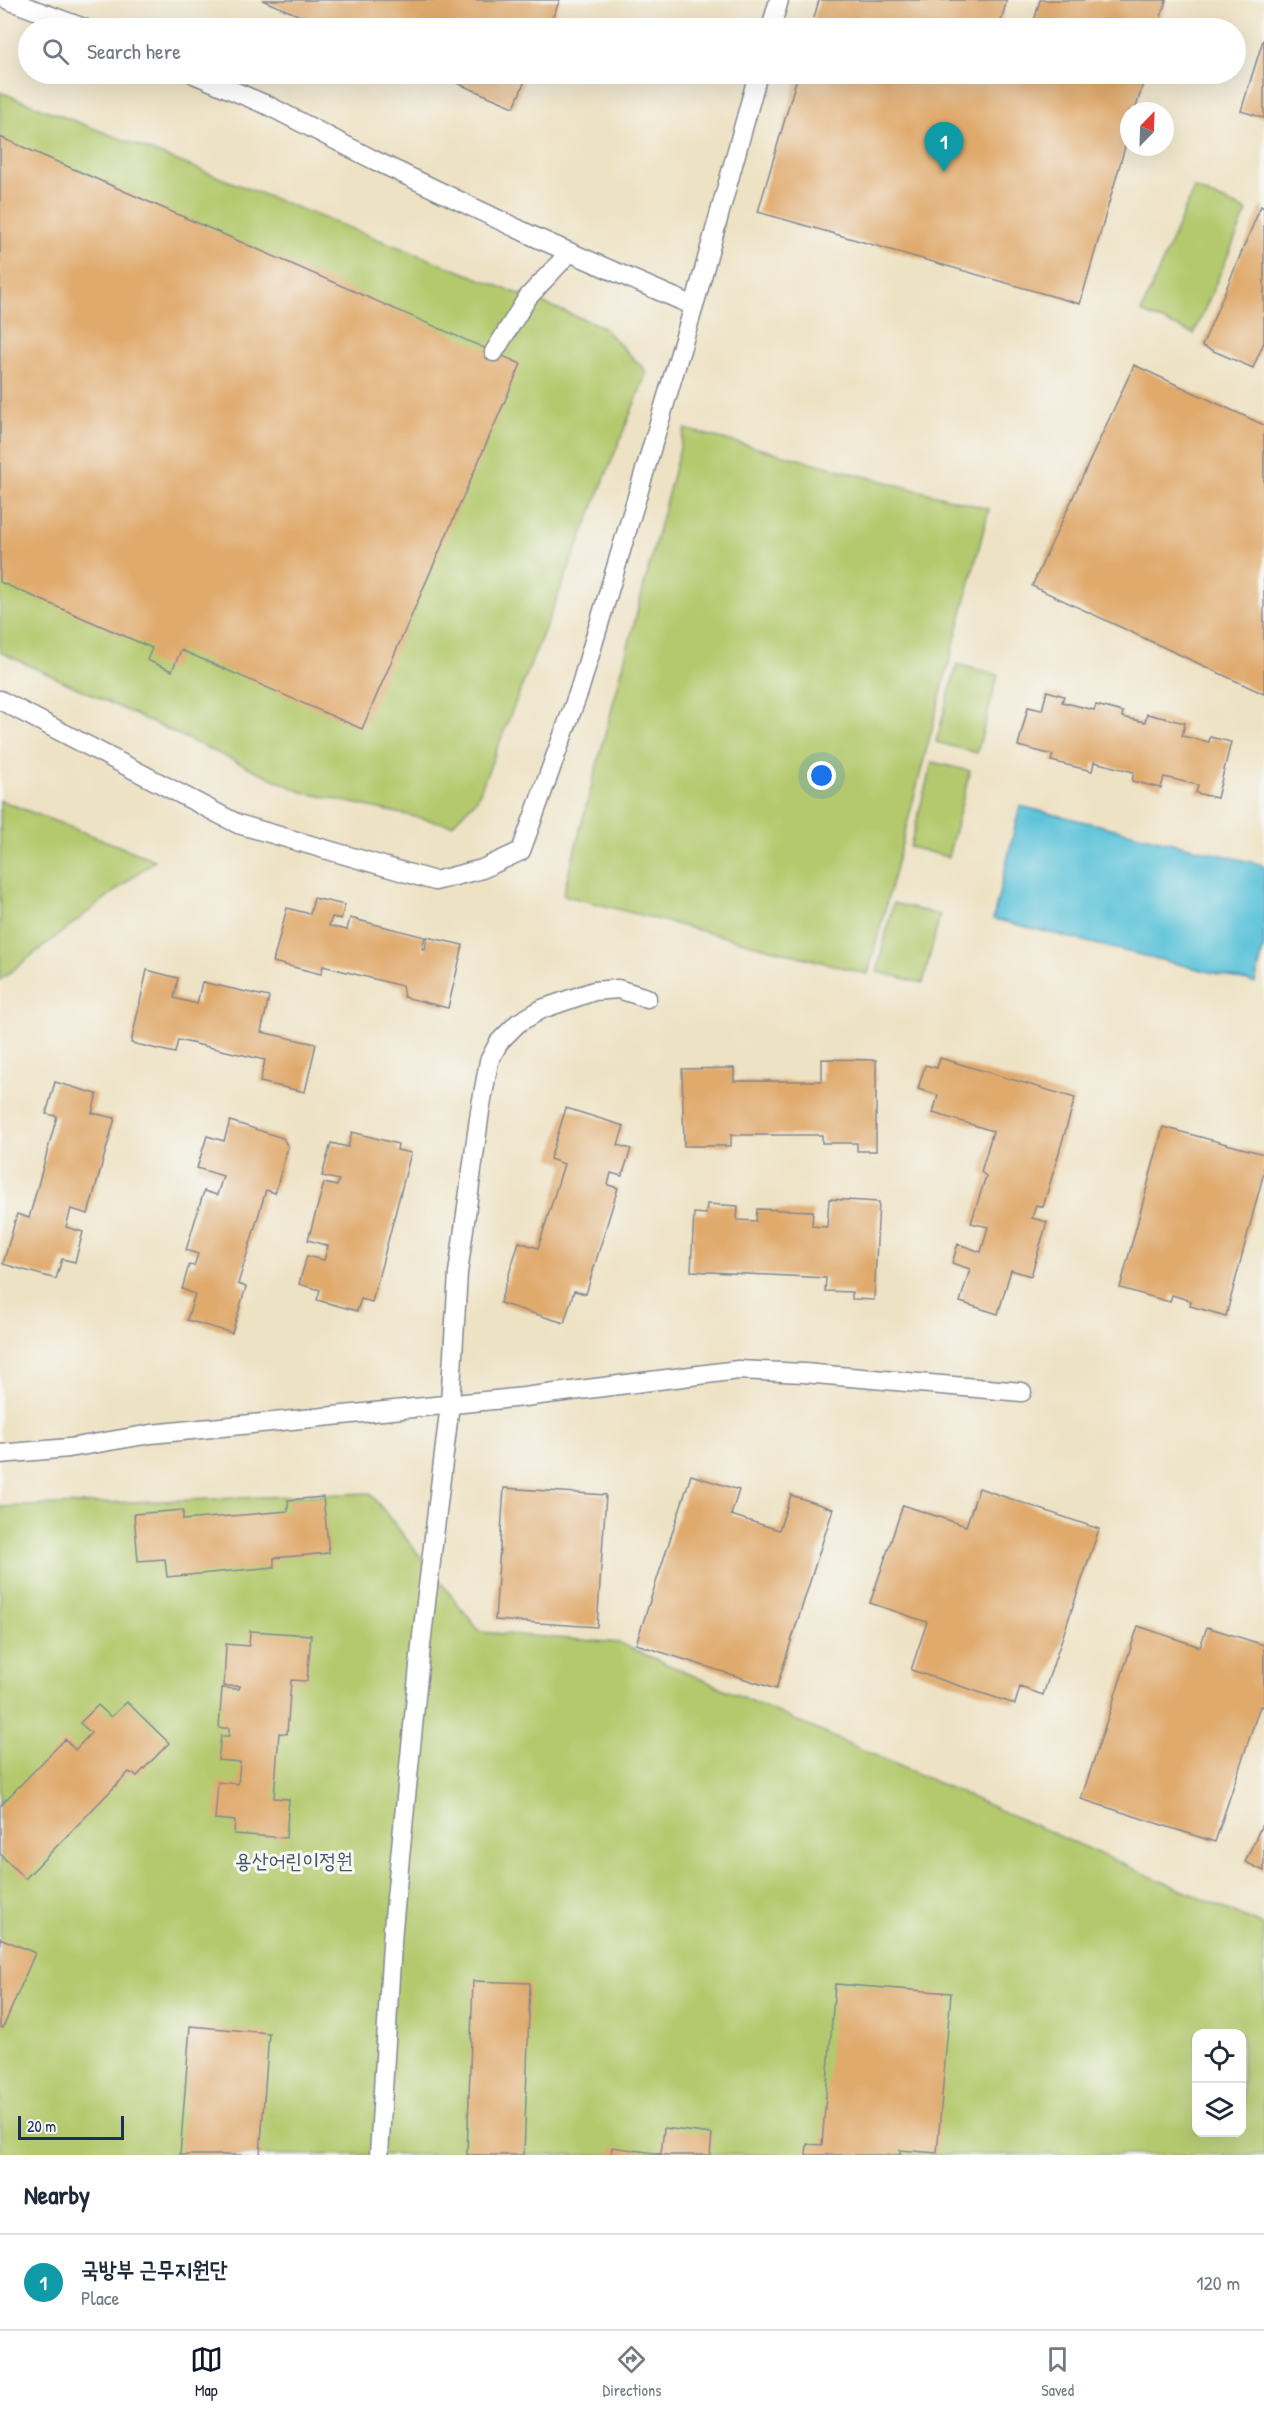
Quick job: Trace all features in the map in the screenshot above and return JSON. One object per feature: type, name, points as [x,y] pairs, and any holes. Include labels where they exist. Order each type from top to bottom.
[{"type":"lane","points":[[8,0],[57,18]]},
{"type":"lane","points":[[774,18],[779,0]]},
{"type":"lane","points":[[217,84],[268,106],[374,160],[569,253],[694,306]]},
{"type":"lane","points":[[0,700],[238,824],[413,875],[435,881],[482,869],[521,851],[579,691],[694,306],[755,84]]},
{"type":"lane","points":[[494,352],[528,297],[569,253]]},
{"type":"lane","points":[[379,2155],[393,1928],[422,1636],[450,1404],[458,1273],[489,1060],[499,1041],[518,1023],[542,1009],[594,991],[618,989],[647,998]]},
{"type":"lane","points":[[0,1455],[69,1448],[151,1434],[450,1404],[738,1370],[804,1373],[1022,1392]]},
{"type":"green space","points":[[0,92],[601,326],[647,372],[477,799],[452,825],[302,792],[0,652]]},
{"type":"green space","points":[[1194,188],[1247,211],[1194,334],[1141,312]]},
{"type":"green space","points":[[685,429],[989,509],[868,974],[563,895]]},
{"type":"green space","points":[[957,664],[998,675],[977,753],[936,742]]},
{"type":"green space","points":[[932,762],[970,771],[948,857],[910,847]]},
{"type":"green space","points":[[0,800],[155,860],[0,980]]},
{"type":"green space","points":[[893,903],[940,915],[923,983],[877,972]]},
{"type":"green space","name":"용산어린이정원","points":[[370,1493],[480,1632],[619,1643],[1264,1926],[1264,2155],[0,2155],[0,1507]]},
{"type":"water","points":[[1020,806],[1264,865],[1264,946],[1255,983],[993,919]]},
{"type":"building","points":[[262,0],[560,0],[552,18],[305,18]]},
{"type":"building","points":[[819,0],[1007,0],[1002,18],[814,18]]},
{"type":"building","points":[[1040,0],[1166,0],[1161,18],[1035,18]]},
{"type":"building","points":[[1264,40],[1264,118],[1241,111]]},
{"type":"building","points":[[459,84],[524,84],[514,107]]},
{"type":"building","points":[[795,84],[1143,84],[1138,102],[1120,102],[1120,156],[1122,156],[1080,304],[758,212]]},
{"type":"building","points":[[0,137],[521,364],[362,729],[181,650],[172,671],[147,660],[152,648],[0,582]]},
{"type":"building","points":[[1261,206],[1264,208],[1264,342],[1253,368],[1202,346]]},
{"type":"building","points":[[1134,365],[1264,425],[1264,694],[1032,586]]},
{"type":"building","points":[[1047,691],[1064,696],[1062,702],[1094,710],[1096,705],[1123,712],[1122,717],[1145,722],[1147,714],[1185,723],[1182,736],[1209,742],[1210,737],[1231,742],[1217,798],[1196,793],[1198,785],[1164,777],[1161,788],[1132,781],[1134,772],[1094,762],[1092,771],[1051,761],[1053,755],[1018,746],[1028,707],[1042,710]]},
{"type":"building","points":[[314,898],[345,905],[341,919],[332,917],[329,926],[347,930],[350,918],[425,937],[422,949],[425,950],[427,937],[463,945],[448,1008],[404,997],[402,986],[323,966],[321,974],[273,962],[287,908],[310,914]]},
{"type":"building","points":[[147,970],[178,978],[174,998],[197,1004],[202,982],[269,997],[261,1032],[316,1044],[305,1092],[260,1082],[265,1060],[178,1040],[175,1053],[131,1043]]},
{"type":"building","points":[[940,1058],[1075,1098],[1043,1207],[1036,1205],[1032,1218],[1047,1222],[1031,1276],[1011,1270],[998,1314],[960,1302],[970,1269],[952,1263],[958,1244],[981,1252],[988,1227],[971,1223],[986,1176],[981,1172],[993,1131],[933,1113],[938,1095],[918,1089],[925,1065],[937,1068]]},
{"type":"building","points":[[822,1059],[876,1060],[876,1151],[857,1151],[857,1143],[822,1143],[822,1135],[731,1135],[731,1146],[684,1146],[682,1069],[734,1068],[734,1081],[822,1081]]},
{"type":"building","points":[[55,1082],[97,1094],[92,1113],[115,1118],[88,1214],[71,1209],[66,1227],[83,1232],[75,1262],[62,1259],[56,1279],[3,1264],[17,1214],[29,1218],[57,1116],[46,1114]]},
{"type":"building","points":[[566,1108],[624,1126],[618,1145],[631,1149],[622,1176],[611,1173],[608,1185],[618,1188],[586,1294],[574,1291],[564,1323],[500,1303],[519,1242],[538,1248],[564,1164],[550,1159]]},
{"type":"building","points":[[230,1121],[283,1138],[288,1147],[275,1193],[266,1190],[238,1284],[246,1287],[232,1333],[187,1320],[195,1294],[182,1289],[189,1265],[194,1266],[198,1254],[186,1250],[204,1191],[217,1195],[223,1176],[197,1168],[207,1136],[224,1141]]},
{"type":"building","points":[[1163,1127],[1264,1154],[1264,1172],[1226,1316],[1190,1306],[1191,1301],[1172,1295],[1170,1302],[1120,1288]]},
{"type":"building","points":[[352,1132],[398,1144],[397,1150],[411,1153],[372,1302],[361,1299],[357,1311],[317,1300],[320,1290],[299,1284],[307,1256],[324,1260],[328,1246],[308,1240],[324,1183],[337,1186],[339,1180],[322,1176],[331,1143],[348,1147]]},
{"type":"building","points":[[829,1199],[879,1202],[874,1300],[852,1299],[852,1292],[825,1291],[826,1278],[691,1271],[694,1213],[706,1214],[707,1204],[738,1206],[737,1220],[756,1221],[757,1209],[813,1211],[812,1226],[827,1227]]},
{"type":"building","points":[[691,1475],[739,1490],[731,1515],[779,1530],[791,1495],[833,1509],[776,1689],[636,1644]]},
{"type":"building","points":[[504,1488],[606,1495],[597,1627],[495,1620]]},
{"type":"building","points":[[979,1488],[1099,1529],[1043,1695],[1020,1687],[1015,1704],[911,1670],[927,1622],[870,1603],[903,1505],[966,1526]]},
{"type":"building","points":[[323,1497],[329,1553],[274,1558],[274,1567],[167,1577],[165,1559],[138,1561],[134,1514],[183,1510],[183,1520],[288,1511],[288,1500]]},
{"type":"building","points":[[1138,1626],[1200,1647],[1207,1627],[1264,1645],[1264,1707],[1260,1706],[1215,1842],[1081,1799]]},
{"type":"building","points":[[250,1631],[311,1635],[307,1681],[291,1680],[287,1734],[279,1733],[274,1798],[289,1799],[286,1838],[234,1834],[235,1821],[215,1819],[218,1782],[238,1784],[240,1762],[218,1760],[221,1736],[229,1736],[229,1728],[219,1728],[222,1688],[239,1689],[240,1686],[224,1686],[226,1644],[249,1646]]},
{"type":"building","points":[[127,1702],[169,1743],[137,1776],[129,1772],[25,1879],[0,1854],[0,1806],[65,1739],[75,1750],[91,1733],[80,1723],[98,1705],[111,1717]]},
{"type":"building","points":[[1264,1820],[1264,1871],[1245,1862]]},
{"type":"building","points":[[0,1938],[35,1953],[3,2028],[0,2027]]},
{"type":"building","points":[[473,1981],[530,1983],[524,2155],[467,2155]]},
{"type":"building","points":[[835,1984],[951,1993],[937,2153],[900,2150],[900,2155],[806,2155],[807,2144],[822,2145]]},
{"type":"building","points":[[190,2026],[269,2033],[260,2155],[180,2155]]},
{"type":"building","points":[[664,2128],[712,2134],[710,2155],[611,2155],[612,2147],[661,2154]]},
{"type":"place","name":"국방부 근무지원단","points":[[944,172]]}]
